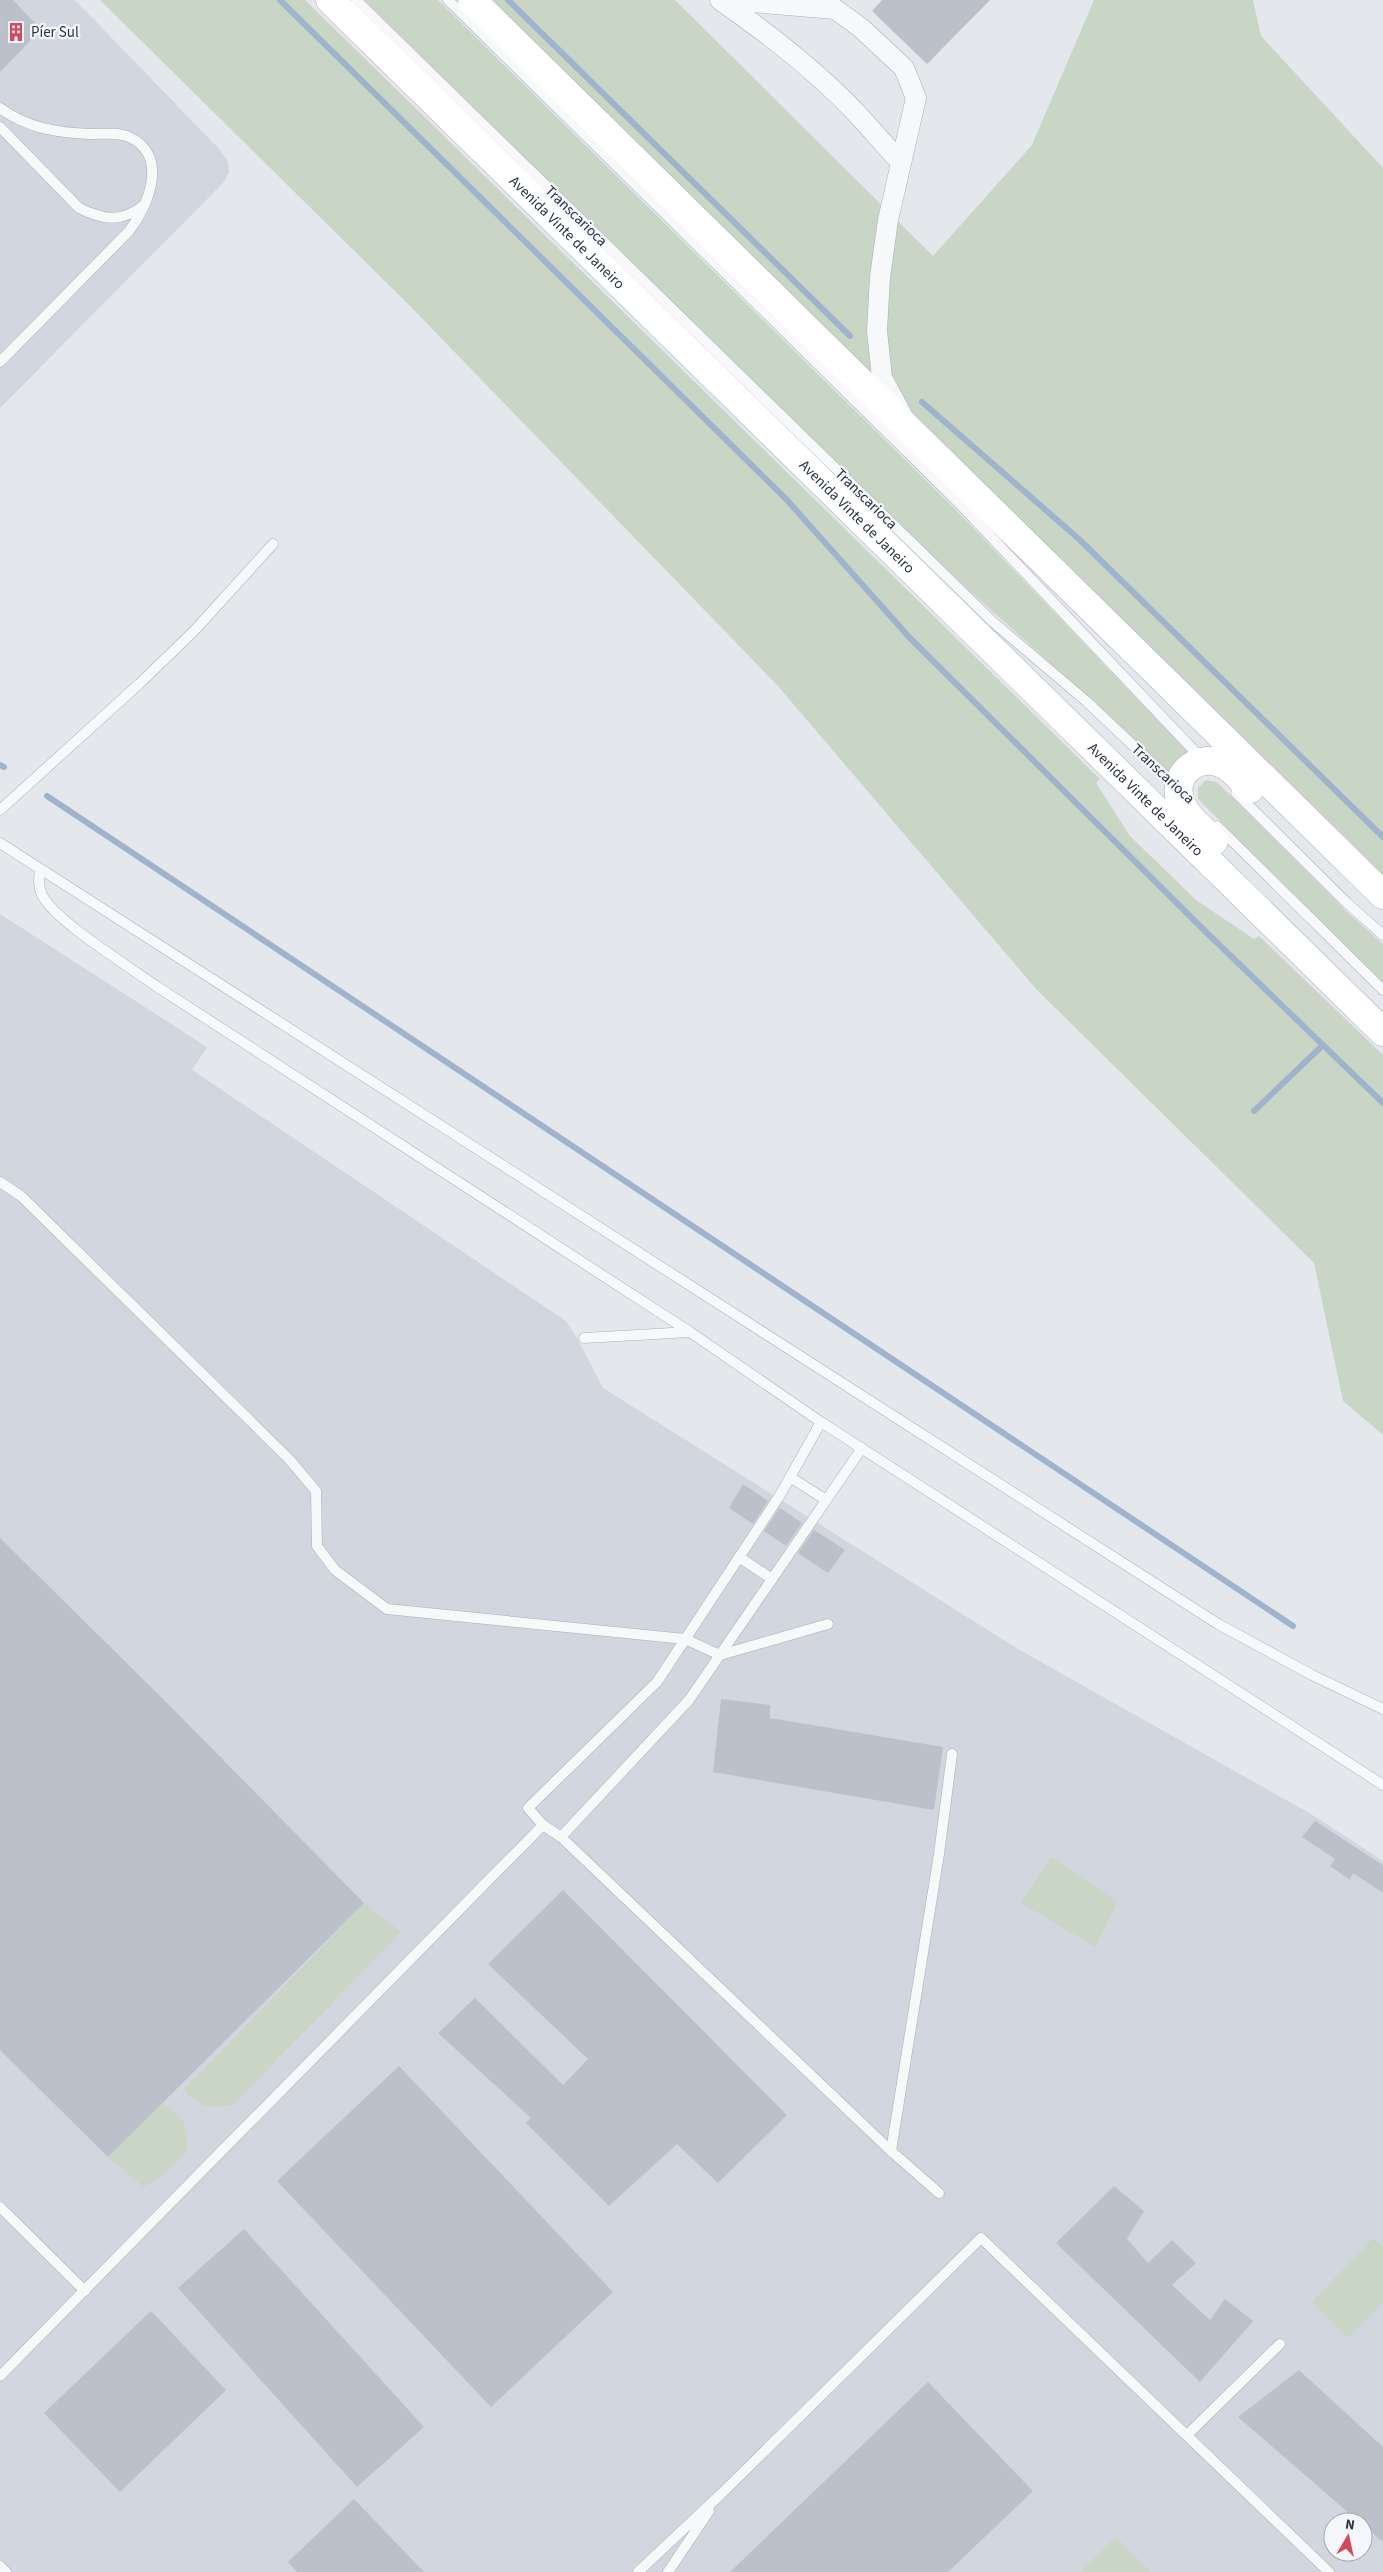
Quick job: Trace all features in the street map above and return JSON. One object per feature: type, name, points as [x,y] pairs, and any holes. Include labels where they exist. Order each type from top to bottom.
[{"type":"street","name":"Avenida Vinte de Janeiro","points":[[330,0],[1383,1032]]},
{"type":"street","points":[[472,0],[1375,887]]},
{"type":"street","points":[[720,0],[765,31],[811,71],[858,115],[900,161]]},
{"type":"street","points":[[728,0],[835,9],[861,28],[904,68],[916,98],[908,140],[900,161],[888,220],[877,332],[882,378],[911,432]]},
{"type":"street","points":[[1298,950],[1235,862],[1186,811],[1185,770],[1191,765],[1211,768],[1225,765],[1285,824],[1375,887]]},
{"type":"lane","name":"Transcarioca","points":[[356,0],[986,615],[1086,701],[1185,795]]},
{"type":"lane","points":[[448,0],[959,503],[1211,768]]},
{"type":"lane","points":[[0,108],[25,123],[44,129],[117,134],[130,138],[145,151],[151,167],[152,185],[146,204],[129,231],[0,362]]},
{"type":"lane","points":[[0,127],[79,208],[95,216],[121,219],[134,213],[146,204]]},
{"type":"lane","points":[[0,810],[140,684],[194,631],[272,544]]},
{"type":"lane","points":[[1230,786],[1347,904],[1383,935]]},
{"type":"lane","name":"Transcarioca","points":[[1206,816],[1383,990]]},
{"type":"lane","points":[[0,843],[1218,1624],[1312,1675],[1383,1708]]},
{"type":"lane","points":[[40,869],[39,886],[43,897],[56,912],[88,938],[156,986],[690,1332],[821,1422],[1383,1785]]},
{"type":"lane","points":[[0,1182],[22,1196],[289,1459],[316,1491],[317,1546],[335,1570],[387,1609],[685,1639],[720,1655],[828,1624]]},
{"type":"lane","points":[[584,1338],[690,1332]]},
{"type":"lane","points":[[821,1422],[790,1478],[657,1682],[528,1808],[543,1825],[561,1836],[891,2151],[939,2193]]},
{"type":"lane","points":[[561,1836],[688,1700],[862,1448]]},
{"type":"lane","points":[[790,1478],[826,1500]]},
{"type":"lane","points":[[739,1557],[772,1579]]},
{"type":"lane","points":[[891,2151],[938,1861],[952,1754]]},
{"type":"lane","points":[[0,2376],[543,1825]]},
{"type":"lane","points":[[0,2207],[85,2291]]},
{"type":"lane","points":[[638,2572],[721,2494],[981,2238],[1329,2572]]},
{"type":"lane","points":[[1186,2435],[1280,2344]]},
{"type":"lane","points":[[668,2572],[721,2494]]},
{"type":"lane","points":[[0,2566],[6,2572]]},
{"type":"path","points":[[0,20],[4,24],[0,28]]},
{"type":"shaded area","points":[[0,0],[75,0],[220,150],[228,162],[229,172],[224,182],[0,408]]},
{"type":"shaded area","points":[[0,914],[207,1047],[192,1070],[566,1321],[603,1388],[1018,1649],[1311,1814],[1383,1861],[1383,2572],[0,2572]]},
{"type":"green space","points":[[100,0],[305,0],[1100,779],[1096,783],[1130,836],[1196,900],[1254,939],[1259,936],[1383,1055],[1383,1435],[1343,1401],[1314,1263],[1036,989],[778,686],[410,306]]},
{"type":"green space","points":[[364,0],[438,0],[955,509],[1188,752],[1171,766],[1169,772],[949,572]]},
{"type":"green space","points":[[483,0],[675,0],[933,256],[1032,145],[1094,0],[1253,0],[1261,36],[1383,168],[1383,882]]},
{"type":"green space","points":[[1206,780],[1217,782],[1346,911],[1383,944],[1383,984],[1198,799],[1198,788]]},
{"type":"green space","points":[[1051,1857],[1118,1902],[1095,1947],[1021,1903]]},
{"type":"green space","points":[[364,1903],[401,1932],[234,2104],[212,2107],[201,2104],[190,2097],[184,2090]]},
{"type":"green space","points":[[162,2103],[184,2121],[187,2152],[165,2174],[143,2187],[108,2157]]},
{"type":"green space","points":[[1373,2238],[1383,2246],[1383,2302],[1348,2338],[1312,2302]]},
{"type":"green space","points":[[1116,2537],[1151,2572],[1080,2572]]},
{"type":"building","name":"Píer Sul","points":[[0,0],[13,0],[35,23],[30,41],[0,72]]},
{"type":"building","points":[[882,0],[990,0],[927,64],[872,11]]},
{"type":"building","points":[[743,1484],[768,1501],[753,1524],[729,1508]]},
{"type":"building","points":[[780,1508],[802,1523],[786,1546],[764,1531]]},
{"type":"building","points":[[814,1530],[845,1550],[828,1573],[798,1553]]},
{"type":"building","points":[[0,1538],[169,1705],[364,1903],[108,2157],[0,2050]]},
{"type":"building","points":[[721,1699],[770,1705],[770,1718],[943,1747],[934,1810],[713,1772]]},
{"type":"building","points":[[1315,1821],[1383,1865],[1383,1893],[1353,1873],[1350,1880],[1330,1866],[1335,1859],[1302,1837]]},
{"type":"building","points":[[563,1890],[787,2115],[718,2183],[677,2144],[609,2206],[526,2123],[531,2118],[438,2033],[475,1998],[563,2085],[588,2059],[488,1964]]},
{"type":"building","points":[[399,2066],[613,2292],[491,2407],[277,2181]]},
{"type":"building","points":[[1114,2186],[1144,2211],[1127,2239],[1148,2263],[1172,2240],[1196,2263],[1172,2285],[1210,2320],[1225,2299],[1253,2321],[1200,2382],[1056,2243]]},
{"type":"building","points":[[244,2229],[424,2427],[357,2487],[178,2288]]},
{"type":"building","points":[[151,2311],[226,2390],[120,2492],[44,2413]]},
{"type":"building","points":[[1299,2370],[1383,2447],[1383,2542],[1373,2534],[1373,2512],[1347,2512],[1238,2417]]},
{"type":"building","points":[[928,2382],[1033,2491],[948,2572],[730,2572]]},
{"type":"building","points":[[354,2499],[424,2572],[297,2572],[288,2562]]},
{"type":"waterway","points":[[280,0],[787,500],[909,637],[1206,932],[1383,1103]]},
{"type":"waterway","points":[[508,0],[850,336]]},
{"type":"waterway","points":[[922,402],[1080,540],[1383,837]]},
{"type":"waterway","points":[[0,765],[4,767]]},
{"type":"waterway","points":[[47,796],[1293,1626]]},
{"type":"waterway","points":[[1254,1111],[1323,1045]]},
{"type":"place","name":"Píer Sul","points":[[16,32]]}]
